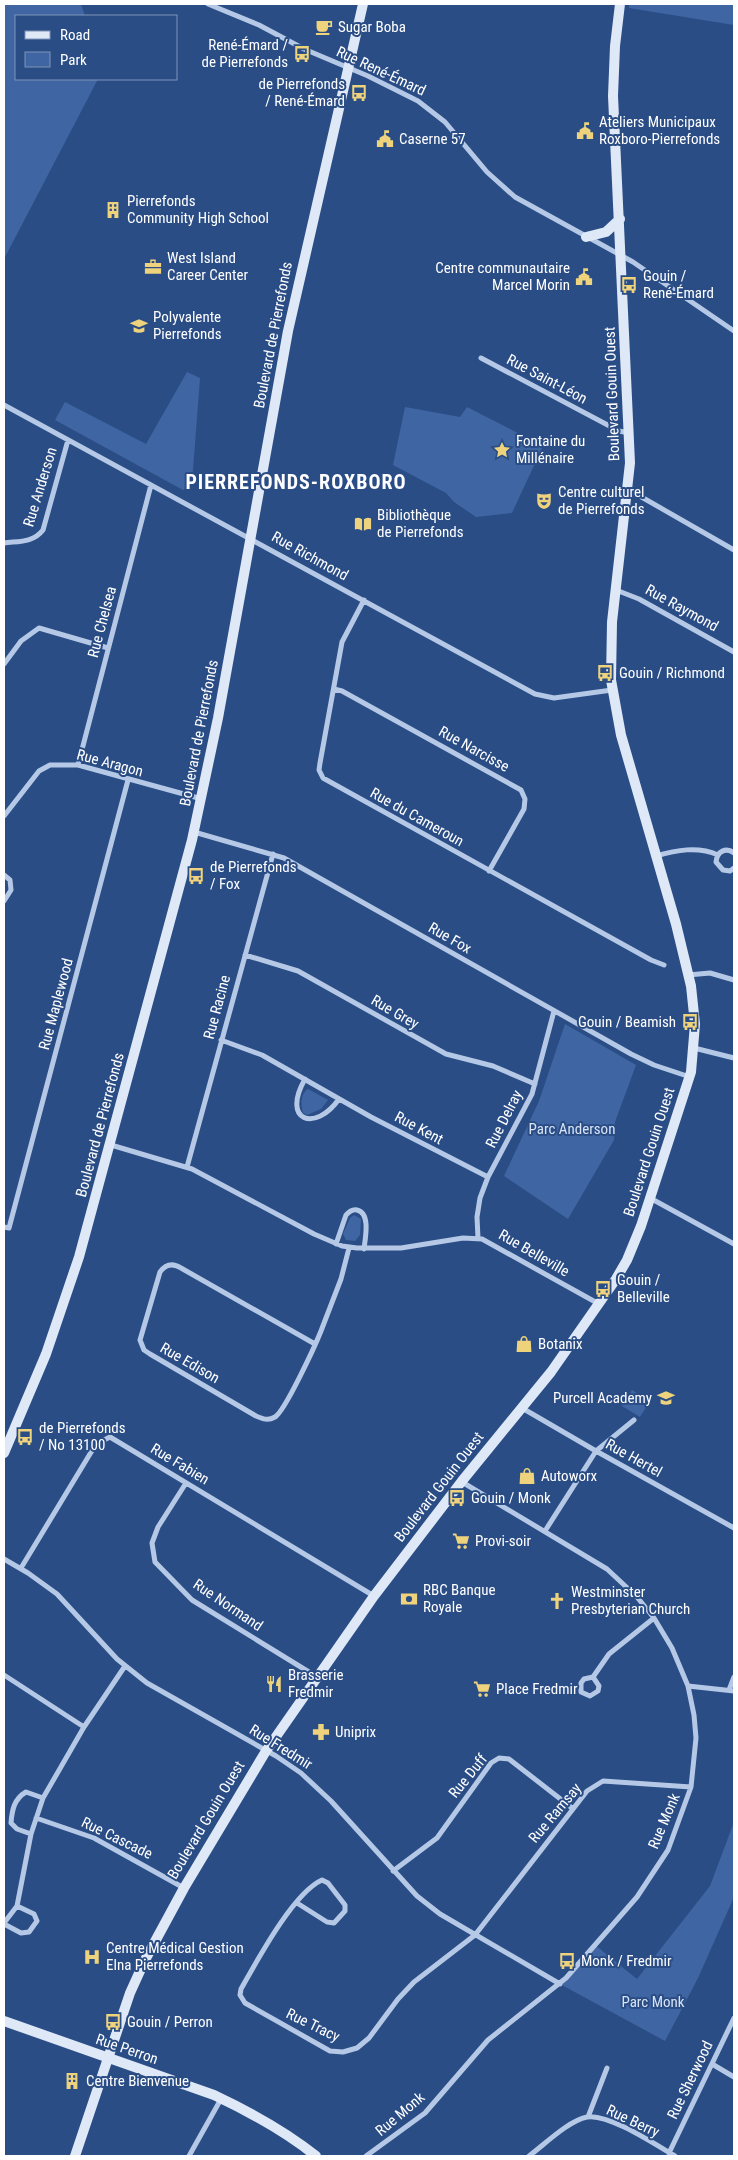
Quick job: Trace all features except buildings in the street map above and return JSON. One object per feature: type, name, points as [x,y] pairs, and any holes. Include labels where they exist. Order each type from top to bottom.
[{"type":"street","name":"Rue René-Émard","points":[[208,4],[259,25],[304,50],[368,76],[422,103],[445,122],[491,176],[511,193],[650,272],[734,332]]},
{"type":"street","name":"Boulevard de Pierrefonds","points":[[4,1453],[35,1382],[80,1257],[194,832],[202,799],[292,314],[363,4]]},
{"type":"street","name":"Boulevard Gouin Ouest","points":[[74,2156],[106,2057],[136,1977],[184,1888],[266,1751],[374,1596],[462,1481],[522,1408],[599,1304],[627,1260],[650,1198],[690,1077],[694,1048],[695,1018],[688,975],[621,735],[612,690],[610,637],[628,493],[629,433],[613,88],[614,46],[620,4]]},
{"type":"street","points":[[586,236],[606,232],[620,219]]},
{"type":"street","name":"Rue Saint-Léon","points":[[481,358],[619,431],[629,433]]},
{"type":"street","name":"Rue Richmond","points":[[4,405],[250,537],[539,696],[554,698],[612,690]]},
{"type":"street","name":"Rue Anderson","points":[[4,543],[31,540],[38,537],[43,530],[68,440]]},
{"type":"street","name":"Rue Chelsea","points":[[78,765],[150,484]]},
{"type":"street","points":[[628,493],[638,494],[734,550]]},
{"type":"street","name":"Rue Raymond","points":[[616,590],[639,599],[734,652]]},
{"type":"street","name":"Rue du Cameroun","points":[[364,600],[342,642],[319,767],[321,775],[325,780],[651,960],[664,965]]},
{"type":"street","points":[[4,664],[21,641],[39,628],[108,648]]},
{"type":"street","name":"Rue Narcisse","points":[[334,689],[342,691],[522,790],[526,799],[524,809],[489,871]]},
{"type":"street","name":"Rue Aragon","points":[[4,816],[40,771],[50,764],[78,765],[202,799]]},
{"type":"street","name":"Rue Maplewood","points":[[4,1227],[10,1228],[128,780]]},
{"type":"street","name":"Rue Fox","points":[[194,832],[273,854],[293,862],[554,1011],[644,1060],[690,1077]]},
{"type":"street","points":[[656,856],[685,850],[706,851],[718,855]]},
{"type":"street","points":[[734,853],[726,850],[718,855],[716,862],[720,868],[726,871],[734,868]]},
{"type":"street","name":"Rue Racine","points":[[186,1166],[273,854]]},
{"type":"street","points":[[4,875],[10,880],[11,890],[4,901]]},
{"type":"street","name":"Rue Grey","points":[[244,955],[298,971],[446,1054],[493,1066],[535,1084]]},
{"type":"street","points":[[688,975],[710,974],[734,980]]},
{"type":"street","name":"Rue Delray","points":[[478,1238],[477,1210],[488,1177],[528,1102],[535,1084],[554,1011]]},
{"type":"street","name":"Rue Kent","points":[[221,1040],[252,1050],[339,1099],[488,1177]]},
{"type":"street","points":[[694,1048],[734,1058]]},
{"type":"street","points":[[305,1079],[299,1092],[297,1105],[298,1112],[302,1118],[308,1120],[317,1117],[333,1106],[339,1099]]},
{"type":"street","name":"Rue Belleville","points":[[111,1145],[186,1166],[336,1244],[349,1248],[409,1248],[478,1238],[490,1242],[599,1304]]},
{"type":"street","points":[[650,1198],[734,1244]]},
{"type":"street","points":[[336,1244],[346,1215],[356,1210],[365,1219],[364,1249]]},
{"type":"street","name":"Rue Edison","points":[[315,1344],[171,1264],[160,1272],[140,1340],[141,1346],[146,1352],[256,1416],[266,1419],[276,1417],[315,1344],[336,1292],[349,1248]]},
{"type":"street","name":"Rue Hertel","points":[[522,1408],[734,1528]]},
{"type":"street","points":[[545,1531],[596,1451],[634,1420]]},
{"type":"street","name":"Rue Fabien","points":[[21,1568],[96,1444],[110,1438],[374,1596]]},
{"type":"street","name":"Rue Monk","points":[[366,2156],[425,2113],[488,2040],[560,1984],[637,1897],[668,1850],[692,1787],[696,1738],[694,1715],[688,1686],[672,1648],[654,1618],[637,1597],[607,1569],[462,1481]]},
{"type":"street","name":"Rue Normand","points":[[186,1483],[158,1527],[152,1544],[155,1562],[192,1600],[317,1677]]},
{"type":"street","name":"Rue Fredmir","points":[[4,1559],[21,1568],[63,1600],[125,1666],[159,1690],[296,1769],[320,1789],[417,1896],[440,1914],[560,1984]]},
{"type":"street","points":[[593,1676],[608,1654],[654,1618]]},
{"type":"street","points":[[17,1906],[34,1914],[37,1921],[29,1932],[21,1933],[4,1923],[17,1906],[31,1834],[43,1798],[84,1727],[125,1666]]},
{"type":"street","points":[[4,1675],[84,1727]]},
{"type":"street","points":[[688,1686],[732,1690],[734,1677]]},
{"type":"street","name":"Rue Duff","points":[[393,1871],[437,1838],[491,1763],[499,1758],[509,1759],[572,1808]]},
{"type":"street","name":"Rue Ramsay","points":[[475,1935],[587,1791],[603,1781],[692,1787]]},
{"type":"street","points":[[31,1834],[17,1829],[11,1823],[12,1808],[19,1796],[26,1792],[43,1798]]},
{"type":"street","name":"Rue Cascade","points":[[36,1818],[94,1838],[184,1888]]},
{"type":"street","name":"Rue Tracy","points":[[296,1903],[327,1922],[334,1923],[345,1911],[346,1905],[328,1883],[322,1880],[315,1883],[296,1903],[274,1932],[241,1988],[240,1996],[245,2003],[330,2051],[343,2052],[356,2048],[368,2038],[398,1999],[414,1982],[475,1935]]},
{"type":"street","name":"Rue Sherwood","points":[[669,2153],[734,2018]]},
{"type":"street","name":"Rue Perron","points":[[4,2021],[221,2099],[294,2139],[316,2156]]},
{"type":"street","points":[[712,2064],[734,2077]]},
{"type":"street","points":[[588,2117],[607,2068]]},
{"type":"street","points":[[188,2156],[221,2099]]},
{"type":"street","name":"Rue Berry","points":[[529,2156],[575,2122],[588,2117],[598,2116],[621,2126],[675,2156]]},
{"type":"green space","points":[[4,4],[81,4],[85,15],[15,15],[15,80],[97,80],[4,259]]},
{"type":"green space","points":[[629,4],[734,4],[734,25],[629,8]]},
{"type":"green space","points":[[187,372],[200,378],[192,483],[183,490],[55,420],[65,402],[146,444]]},
{"type":"green space","points":[[405,407],[460,417],[467,407],[543,446],[512,513],[476,517],[454,502],[446,493],[393,465]]},
{"type":"green space","name":"Parc Anderson","points":[[565,1024],[636,1065],[615,1122],[614,1140],[568,1219],[504,1176],[539,1101]]},
{"type":"green space","points":[[308,1089],[328,1100],[321,1109],[307,1115],[303,1113],[302,1097]]},
{"type":"green space","points":[[354,1215],[361,1219],[360,1235],[355,1241],[346,1240],[343,1234],[350,1218]]},
{"type":"green space","points":[[632,1390],[650,1401],[640,1417],[622,1406]]},
{"type":"green space","name":"Parc Monk","points":[[734,1822],[734,1897],[698,1978],[665,2041],[560,1984],[595,1945],[637,1979],[710,1886]]},
{"type":"place","name":"Sugar Boba","points":[[324,27]]},
{"type":"place","name":"René-Émard / de Pierrefonds","points":[[302,54]]},
{"type":"place","name":"de Pierrefonds / René-Émard","points":[[359,93]]},
{"type":"place","name":"Ateliers Municipaux Roxboro-Pierrefonds","points":[[585,131]]},
{"type":"place","name":"Caserne 57","points":[[385,139]]},
{"type":"place","name":"Pierrefonds Community High School","points":[[113,210]]},
{"type":"place","name":"West Island Career Center","points":[[153,267]]},
{"type":"place","name":"Centre communautaire Marcel Morin","points":[[584,277]]},
{"type":"place","name":"Gouin / René-Émard","points":[[629,285]]},
{"type":"place","name":"Polyvalente Pierrefonds","points":[[139,326]]},
{"type":"place","name":"Fontaine du Millénaire","points":[[502,450]]},
{"type":"place","name":"Centre culturel de Pierrefonds","points":[[544,501]]},
{"type":"place","name":"Bibliothèque de Pierrefonds","points":[[363,524]]},
{"type":"place","name":"Gouin / Richmond","points":[[605,673]]},
{"type":"place","name":"de Pierrefonds / Fox","points":[[196,876]]},
{"type":"place","name":"Gouin / Beamish","points":[[690,1022]]},
{"type":"place","name":"Gouin / Belleville","points":[[603,1289]]},
{"type":"place","name":"Botanix","points":[[524,1344]]},
{"type":"place","name":"Purcell Academy","points":[[666,1398]]},
{"type":"place","name":"de Pierrefonds / No 13100","points":[[25,1437]]},
{"type":"place","name":"Autoworx","points":[[527,1476]]},
{"type":"place","name":"Gouin / Monk","points":[[457,1498]]},
{"type":"place","name":"Provi-soir","points":[[461,1541]]},
{"type":"place","name":"RBC Banque Royale","points":[[409,1599]]},
{"type":"place","name":"Westminster Presbyterian Church","points":[[557,1601]]},
{"type":"place","name":"Brasserie Fredmir","points":[[274,1684]]},
{"type":"place","name":"Place Fredmir","points":[[482,1689]]},
{"type":"place","name":"Uniprix","points":[[321,1732]]},
{"type":"place","name":"Centre Médical Gestion Elna Pierrefonds","points":[[92,1957]]},
{"type":"place","name":"Monk / Fredmir","points":[[567,1961]]},
{"type":"place","name":"Gouin / Perron","points":[[113,2022]]},
{"type":"place","name":"Centre Bienvenue","points":[[72,2081]]},
{"type":"district","name":"PIERREFONDS-ROXBORO","points":[[296,482]]}]
